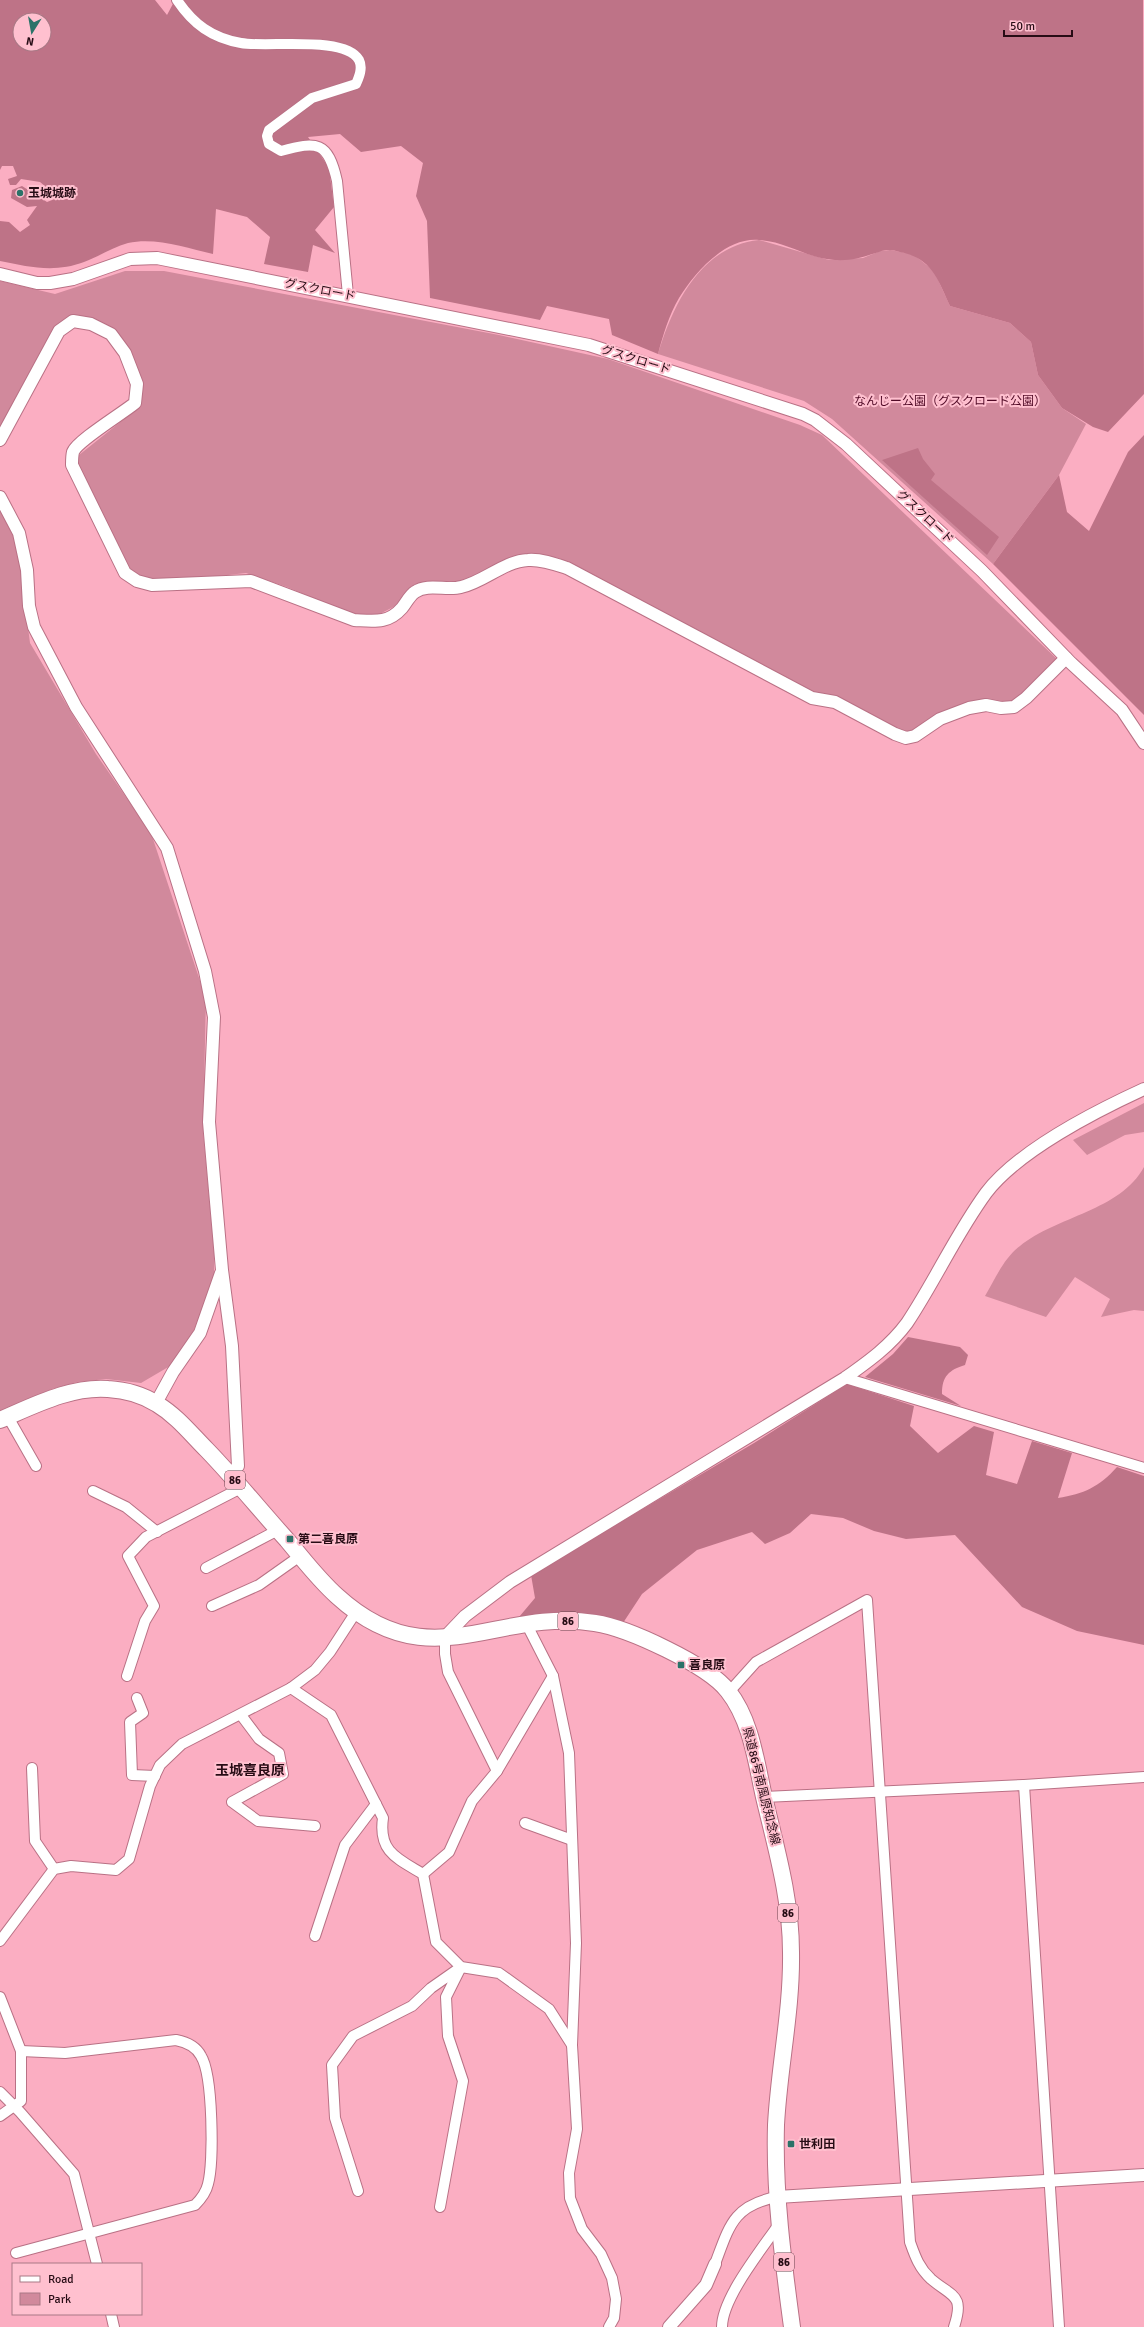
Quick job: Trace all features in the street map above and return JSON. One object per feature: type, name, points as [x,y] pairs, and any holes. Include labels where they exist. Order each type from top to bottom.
[{"type":"main road","name":"県道86号南風原知念線","points":[[4,1418],[58,1397],[84,1390],[106,1388],[131,1392],[156,1403],[174,1416],[231,1475],[326,1586],[370,1622],[395,1633],[421,1638],[482,1634],[528,1625],[565,1621],[598,1623],[616,1627],[638,1636],[703,1669],[729,1692],[746,1723],[785,1882],[792,1949],[790,2000],[776,2123],[779,2224],[792,2327]]},
{"type":"street","points":[[177,0],[198,26],[213,35],[242,43],[300,43],[350,51],[360,61],[361,71],[356,84],[312,98],[269,130],[267,136],[269,144],[281,151],[306,144],[319,147],[327,152],[333,162],[337,181],[348,295]]},
{"type":"street","name":"グスクロード","points":[[0,274],[36,283],[50,283],[73,279],[130,259],[157,258],[348,295],[589,345],[783,407],[815,420],[846,444],[944,535],[1066,658],[1122,710],[1144,743]]},
{"type":"street","points":[[0,440],[60,331],[73,321],[91,324],[111,334],[125,353],[137,384],[135,403],[119,416],[82,441],[74,452],[72,465],[125,573],[137,581],[152,585],[251,581],[354,620],[373,621],[388,620],[399,611],[415,592],[424,588],[459,588],[473,583],[514,563],[529,560],[550,563],[567,568],[812,698],[835,702],[895,734],[906,738],[915,736],[940,719],[969,708],[986,706],[1000,708],[1014,707],[1026,698],[1066,658]]},
{"type":"street","points":[[0,497],[19,533],[27,570],[29,606],[34,627],[76,707],[167,848],[205,971],[214,1016],[209,1122],[222,1270],[232,1346],[238,1466],[231,1475]]},
{"type":"street","points":[[497,1771],[448,1672],[444,1654],[445,1637],[465,1616],[510,1582],[846,1378],[877,1355],[895,1339],[920,1303],[986,1193],[1005,1171],[1033,1151],[1076,1125],[1144,1089]]},
{"type":"street","points":[[156,1403],[173,1372],[200,1333],[222,1270]]},
{"type":"street","points":[[846,1378],[1144,1468]]},
{"type":"street","points":[[4,1418],[36,1466]]},
{"type":"street","points":[[127,1676],[145,1621],[154,1606],[128,1556],[146,1537],[241,1488]]},
{"type":"street","points":[[93,1491],[126,1507],[157,1532]]},
{"type":"street","points":[[206,1568],[278,1530]]},
{"type":"street","points":[[212,1606],[259,1585],[300,1556]]},
{"type":"street","points":[[729,1692],[756,1662],[867,1600],[910,2242],[918,2263],[931,2278],[953,2294],[958,2305],[959,2316],[954,2327]]},
{"type":"street","points":[[0,1941],[54,1869],[71,1866],[116,1870],[129,1859],[150,1786],[160,1765],[182,1744],[292,1688],[315,1670],[356,1612]]},
{"type":"street","points":[[528,1625],[553,1676],[569,1754],[576,1943],[572,2045],[577,2129],[569,2173],[570,2198],[582,2229],[601,2254],[612,2278],[616,2300],[614,2318],[609,2327]]},
{"type":"street","points":[[423,1874],[449,1852],[472,1801],[497,1771],[553,1676]]},
{"type":"street","points":[[292,1688],[331,1715],[384,1818],[381,1833],[386,1848],[423,1874],[436,1942],[461,1967],[499,1973],[549,2009],[572,2045]]},
{"type":"street","points":[[137,1698],[143,1713],[130,1722],[132,1775],[155,1776]]},
{"type":"street","points":[[241,1715],[260,1739],[279,1753],[283,1774],[232,1802],[258,1821],[315,1826]]},
{"type":"street","points":[[32,1768],[35,1841],[54,1869]]},
{"type":"street","points":[[764,1797],[1024,1785],[1144,1777]]},
{"type":"street","points":[[1024,1785],[1059,2327]]},
{"type":"street","points":[[315,1936],[345,1845],[376,1804]]},
{"type":"street","points":[[525,1823],[572,1840]]},
{"type":"street","points":[[358,2191],[335,2118],[332,2065],[353,2036],[412,2006],[431,1988],[461,1967]]},
{"type":"street","points":[[440,2207],[463,2081],[448,2036],[446,1998],[461,1967]]},
{"type":"street","points":[[0,1996],[22,2051],[21,2101],[0,2116]]},
{"type":"street","points":[[16,2253],[89,2232],[195,2205],[203,2197],[208,2184],[211,2130],[211,2105],[202,2056],[186,2042],[176,2040],[64,2053],[22,2051]]},
{"type":"street","points":[[0,2092],[20,2112],[74,2174],[97,2263]]},
{"type":"street","points":[[669,2327],[706,2286],[736,2216],[748,2206],[777,2197],[1144,2175]]},
{"type":"street","points":[[722,2327],[722,2316],[742,2277],[779,2224]]},
{"type":"street","points":[[111,2315],[114,2327]]},
{"type":"green space","name":"なんじー公園（グスクロード公園）","points":[[759,240],[829,260],[863,258],[880,251],[890,250],[913,254],[934,271],[950,306],[1010,323],[1031,342],[1038,375],[1062,408],[1086,424],[1059,475],[993,564],[832,419],[804,401],[658,354],[672,316],[692,280],[721,253],[739,245]]},
{"type":"green space","points":[[125,271],[164,271],[499,335],[608,359],[800,425],[822,435],[1058,660],[1014,703],[982,700],[909,735],[820,696],[663,615],[559,558],[524,554],[462,584],[415,584],[395,606],[376,616],[349,613],[287,587],[246,573],[175,581],[138,577],[124,562],[77,472],[79,455],[134,411],[141,397],[141,378],[129,348],[115,329],[93,319],[69,318],[0,429],[0,281],[55,294]]},
{"type":"green space","points":[[0,508],[17,542],[30,643],[96,754],[151,833],[206,999],[203,1130],[214,1251],[214,1281],[193,1332],[170,1366],[141,1383],[106,1379],[77,1382],[52,1389],[0,1411]]},
{"type":"green space","points":[[1144,1103],[1144,1132],[1125,1135],[1087,1155],[1073,1140]]},
{"type":"green space","points":[[1144,1167],[1144,1311],[1134,1310],[1101,1317],[1110,1299],[1075,1277],[1046,1317],[985,1296],[1009,1256],[1020,1246],[1052,1227],[1087,1212],[1120,1194],[1133,1182]]},
{"type":"shaded area","points":[[0,0],[155,0],[167,15],[175,0],[1143,0],[1144,394],[1108,432],[1093,427],[1062,408],[1038,375],[1031,342],[1010,323],[950,306],[942,287],[927,265],[920,259],[911,255],[892,250],[884,250],[852,259],[835,260],[816,257],[769,241],[747,241],[735,244],[723,250],[703,267],[679,298],[669,318],[658,354],[612,335],[609,319],[547,306],[540,320],[430,298],[427,221],[416,196],[423,163],[401,146],[361,152],[340,134],[308,137],[329,168],[334,207],[315,230],[335,253],[313,245],[308,272],[264,264],[270,237],[247,217],[216,209],[213,254],[171,244],[149,241],[128,243],[111,249],[84,262],[63,267],[42,268],[0,261],[0,221],[9,222],[20,232],[30,225],[27,220],[37,206],[27,207],[11,198],[12,190],[22,186],[47,202],[65,195],[46,187],[40,182],[21,179],[16,185],[10,185],[8,179],[17,176],[13,166],[2,166],[0,170]]},
{"type":"shaded area","points":[[1144,435],[1144,715],[993,564],[1059,475],[1067,512],[1089,531],[1128,452]]},
{"type":"shaded area","points":[[918,448],[923,459],[935,474],[931,480],[999,537],[987,555],[882,460]]},
{"type":"shaded area","points":[[908,1337],[960,1347],[968,1355],[965,1365],[955,1369],[945,1378],[942,1388],[942,1394],[961,1406],[865,1377],[893,1354]]},
{"type":"shaded area","points":[[847,1384],[914,1406],[910,1426],[938,1453],[974,1426],[994,1432],[986,1475],[1017,1484],[1032,1441],[1072,1453],[1058,1498],[1083,1492],[1097,1485],[1117,1467],[1144,1476],[1144,1645],[1077,1631],[1022,1607],[955,1535],[906,1539],[874,1531],[843,1518],[811,1514],[790,1533],[765,1544],[752,1532],[697,1550],[642,1594],[623,1623],[514,1623],[535,1598],[531,1575],[754,1443]]},
{"type":"place","name":"玉城城跡","points":[[20,193]]},
{"type":"place","name":"第二喜良原","points":[[290,1539]]},
{"type":"place","name":"喜良原","points":[[681,1665]]},
{"type":"place","name":"世利田","points":[[791,2144]]},
{"type":"district","name":"玉城喜良原","points":[[250,1770]]}]
